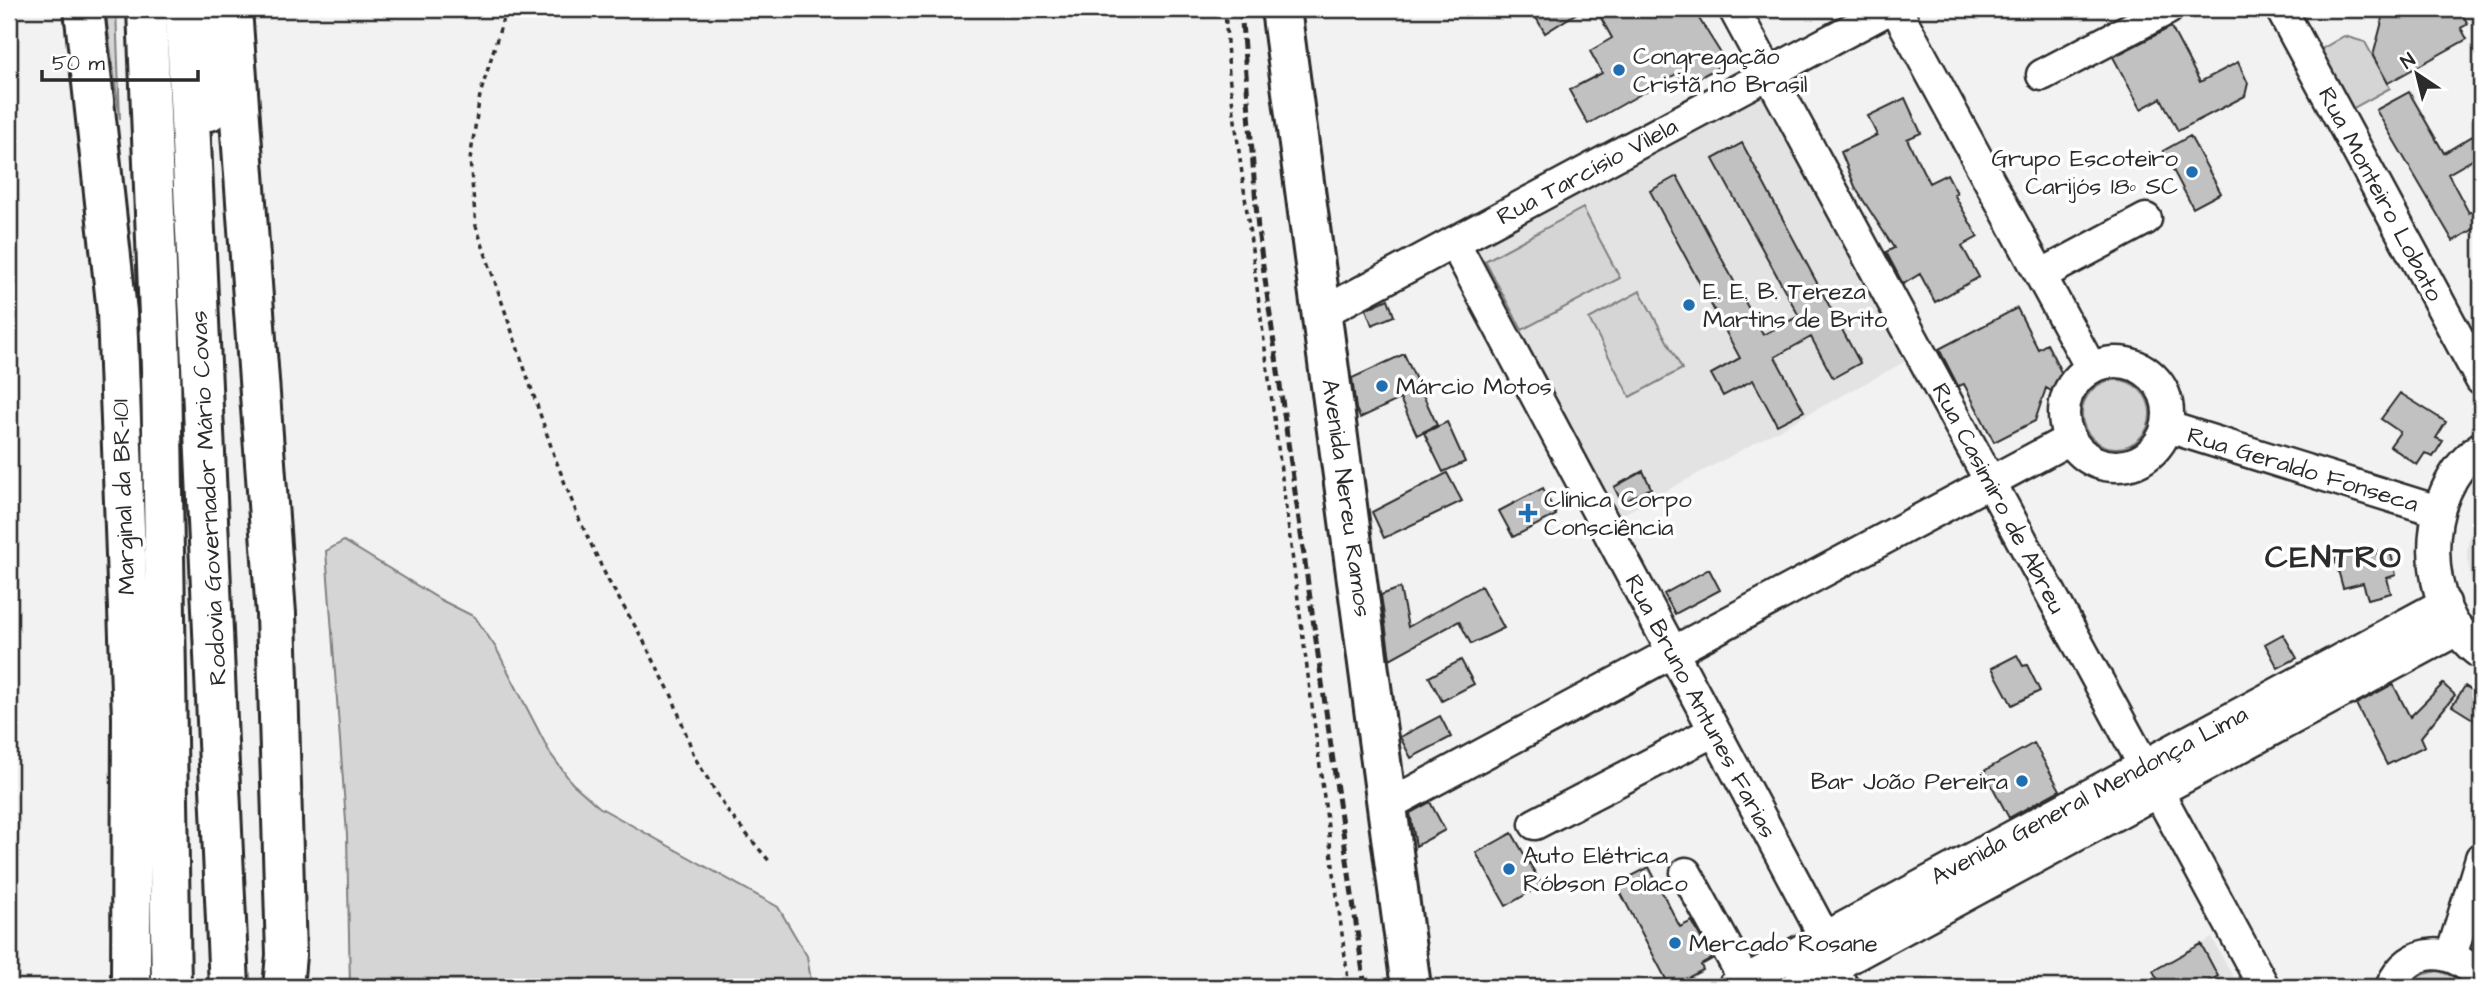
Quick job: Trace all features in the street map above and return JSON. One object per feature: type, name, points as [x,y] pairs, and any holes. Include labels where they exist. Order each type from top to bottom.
[{"type":"main road","name":"Marginal da BR-101","points":[[83,9],[117,312],[132,717],[131,987]]},
{"type":"main road","name":"Rodovia Governador Mário Covas","points":[[147,9],[161,367],[171,987]]},
{"type":"main road","name":"Rodovia Governador Mário Covas","points":[[185,9],[229,987]]},
{"type":"main road","points":[[197,246],[219,9]]},
{"type":"main road","points":[[232,9],[276,614],[286,955],[283,987]]},
{"type":"main road","name":"Avenida Nereu Ramos","points":[[1280,9],[1412,987]]},
{"type":"street","name":"Rua Casimiro de Abreu","points":[[1734,9],[2264,987]]},
{"type":"street","name":"Rua Tarcísio Vilela","points":[[1322,313],[1889,9]]},
{"type":"street","points":[[1896,9],[2091,368]]},
{"type":"street","points":[[2042,75],[2168,9]]},
{"type":"street","name":"Rua Monteiro Lobato","points":[[2281,9],[2481,380]]},
{"type":"street","points":[[2041,275],[2146,219]]},
{"type":"street","name":"Rua Bruno Antunes Farias","points":[[1454,242],[1825,938],[1838,977]]},
{"type":"street","points":[[2124,362],[2140,367],[2154,378],[2163,391],[2168,408],[2168,427],[2149,454],[2134,463],[2116,466],[2099,464],[2083,455],[2070,439],[2064,422],[2065,401],[2075,382],[2091,368],[2124,362]]},
{"type":"street","name":"Rua Geraldo Fonseca","points":[[2168,427],[2438,510]]},
{"type":"street","points":[[1388,805],[2070,439]]},
{"type":"street","points":[[2481,447],[2453,479],[2438,510],[2432,546],[2434,575],[2452,616],[2481,654]]},
{"type":"street","name":"Avenida General Mendonça Lima","points":[[1739,984],[2144,766],[2452,616]]},
{"type":"street","name":"Avenida General Mendonça Lima","points":[[1796,987],[1838,977],[2158,792],[2452,616]]},
{"type":"street","points":[[1535,824],[1714,731]]},
{"type":"street","points":[[2451,956],[2481,858]]},
{"type":"street","points":[[1686,873],[1739,984]]},
{"type":"street","points":[[2391,987],[2401,971],[2427,955],[2451,956],[2463,960],[2481,981]]},
{"type":"path","points":[[506,9],[480,95],[470,160],[476,226],[555,458],[579,519],[608,580],[672,696],[695,758],[729,812],[770,862]]},
{"type":"path","points":[[1225,9],[1229,75],[1349,987]]},
{"type":"shaded area","points":[[105,9],[116,9],[120,119]]},
{"type":"shaded area","points":[[2344,36],[2365,42],[2390,88],[2352,109],[2320,50]]},
{"type":"shaded area","name":"E. E. B. Tereza Martins de Brito","points":[[1764,91],[1908,360],[1614,519],[1470,249]]},
{"type":"shaded area","points":[[1583,208],[1620,278],[1522,330],[1485,261]]},
{"type":"shaded area","points":[[1640,291],[1682,369],[1630,397],[1589,319]]},
{"type":"shaded area","points":[[2116,380],[2129,383],[2140,390],[2147,401],[2150,414],[2147,427],[2140,438],[2129,445],[2116,448],[2103,445],[2092,438],[2085,427],[2082,414],[2085,401],[2092,390],[2103,383]]},
{"type":"shaded area","points":[[2481,500],[2481,604],[2470,577],[2467,551],[2471,525]]},
{"type":"shaded area","points":[[344,541],[441,600],[475,617],[496,648],[550,753],[572,783],[599,807],[778,907],[807,956],[812,987],[350,987],[347,835],[326,551]]},
{"type":"shaded area","points":[[2212,938],[2239,987],[2162,987],[2153,971]]},
{"type":"shaded area","points":[[2438,971],[2455,977],[2465,987],[2409,987],[2421,975]]},
{"type":"building","points":[[1531,9],[1583,9],[1545,33]]},
{"type":"building","points":[[1596,9],[1693,9],[1727,63],[1685,85],[1678,73],[1588,124],[1569,90],[1602,73],[1590,51],[1612,38]]},
{"type":"building","points":[[2393,9],[2459,9],[2468,24],[2461,28],[2467,39],[2388,83],[2373,56],[2384,14]]},
{"type":"building","points":[[2171,27],[2200,82],[2238,62],[2248,83],[2245,96],[2178,131],[2161,98],[2141,109],[2113,57]]},
{"type":"building","points":[[2409,92],[2444,153],[2476,134],[2481,143],[2481,155],[2448,174],[2469,213],[2481,207],[2481,225],[2453,241],[2376,110]]},
{"type":"building","points":[[1905,98],[1921,133],[1907,139],[1929,183],[1947,174],[1957,193],[1954,194],[1978,237],[1962,246],[1979,277],[1935,302],[1920,274],[1903,284],[1886,252],[1894,248],[1856,189],[1841,152],[1877,135],[1868,116]]},
{"type":"building","name":"Grupo Escoteiro Carijós 18º SC","points":[[2190,136],[2221,193],[2193,208],[2163,151]]},
{"type":"building","points":[[1742,143],[1860,363],[1833,378],[1811,337],[1775,357],[1804,411],[1777,425],[1753,380],[1723,396],[1711,374],[1740,358],[1650,191],[1677,176],[1763,335],[1799,316],[1713,159]]},
{"type":"building","points":[[1388,299],[1394,316],[1372,325],[1366,309]]},
{"type":"building","points":[[2017,308],[2038,349],[2047,344],[2062,374],[2053,392],[2046,388],[2035,421],[1994,442],[1964,384],[1958,386],[1939,349]]},
{"type":"building","name":"Márcio Motos","points":[[1404,354],[1437,425],[1417,435],[1400,399],[1360,418],[1356,409],[1352,378]]},
{"type":"building","points":[[2400,393],[2446,422],[2436,438],[2443,441],[2433,457],[2425,453],[2417,465],[2390,446],[2400,432],[2381,419]]},
{"type":"building","points":[[1447,422],[1465,462],[1443,472],[1424,433]]},
{"type":"building","points":[[1643,471],[1651,488],[1622,503],[1614,487]]},
{"type":"building","points":[[1447,473],[1462,501],[1384,538],[1372,512]]},
{"type":"building","name":"Clínica Corpo Consciência","points":[[1543,488],[1556,515],[1513,537],[1499,511]]},
{"type":"building","points":[[2376,550],[2378,557],[2391,554],[2396,575],[2387,578],[2391,593],[2368,599],[2363,583],[2343,588],[2335,559]]},
{"type":"building","points":[[1709,569],[1720,590],[1675,614],[1664,594]]},
{"type":"building","points":[[1481,586],[1504,628],[1471,644],[1459,621],[1390,659],[1381,595],[1400,588],[1408,627]]},
{"type":"building","points":[[2283,634],[2297,658],[2278,668],[2265,644]]},
{"type":"building","points":[[2017,655],[2023,666],[2027,665],[2040,691],[2012,705],[1992,668]]},
{"type":"building","points":[[1461,660],[1474,684],[1442,701],[1429,677]]},
{"type":"building","points":[[2393,684],[2410,717],[2443,684],[2455,695],[2421,737],[2425,746],[2387,765],[2356,704]]},
{"type":"building","points":[[2465,686],[2481,696],[2481,724],[2452,706]]},
{"type":"building","points":[[1440,716],[1451,737],[1411,758],[1400,737]]},
{"type":"building","name":"Bar João Pereira","points":[[2034,743],[2060,790],[2009,818],[1984,771]]},
{"type":"building","points":[[1430,802],[1445,830],[1416,846],[1410,813]]},
{"type":"building","name":"Auto Elétrica Róbson Polaco","points":[[1512,833],[1542,885],[1506,906],[1476,853]]},
{"type":"building","name":"Mercado Rosane","points":[[1649,867],[1680,927],[1692,921],[1712,959],[1701,965],[1703,970],[1670,987],[1616,884]]},
{"type":"building","points":[[2201,944],[2218,976],[2199,987],[2162,987],[2153,971]]},
{"type":"railway","points":[[1241,9],[1258,230],[1365,987]]},
{"type":"place","name":"Congregação Cristã no Brasil","points":[[1619,70]]},
{"type":"place","name":"Grupo Escoteiro Carijós 18º SC","points":[[2192,172]]},
{"type":"place","name":"E. E. B. Tereza Martins de Brito","points":[[1689,305]]},
{"type":"place","name":"Márcio Motos","points":[[1382,386]]},
{"type":"place","name":"Clínica Corpo Consciência","points":[[1528,513]]},
{"type":"place","name":"Bar João Pereira","points":[[2022,781]]},
{"type":"place","name":"Auto Elétrica Róbson Polaco","points":[[1509,869]]},
{"type":"place","name":"Mercado Rosane","points":[[1675,943]]},
{"type":"district","name":"CENTRO","points":[[2334,556]]}]
